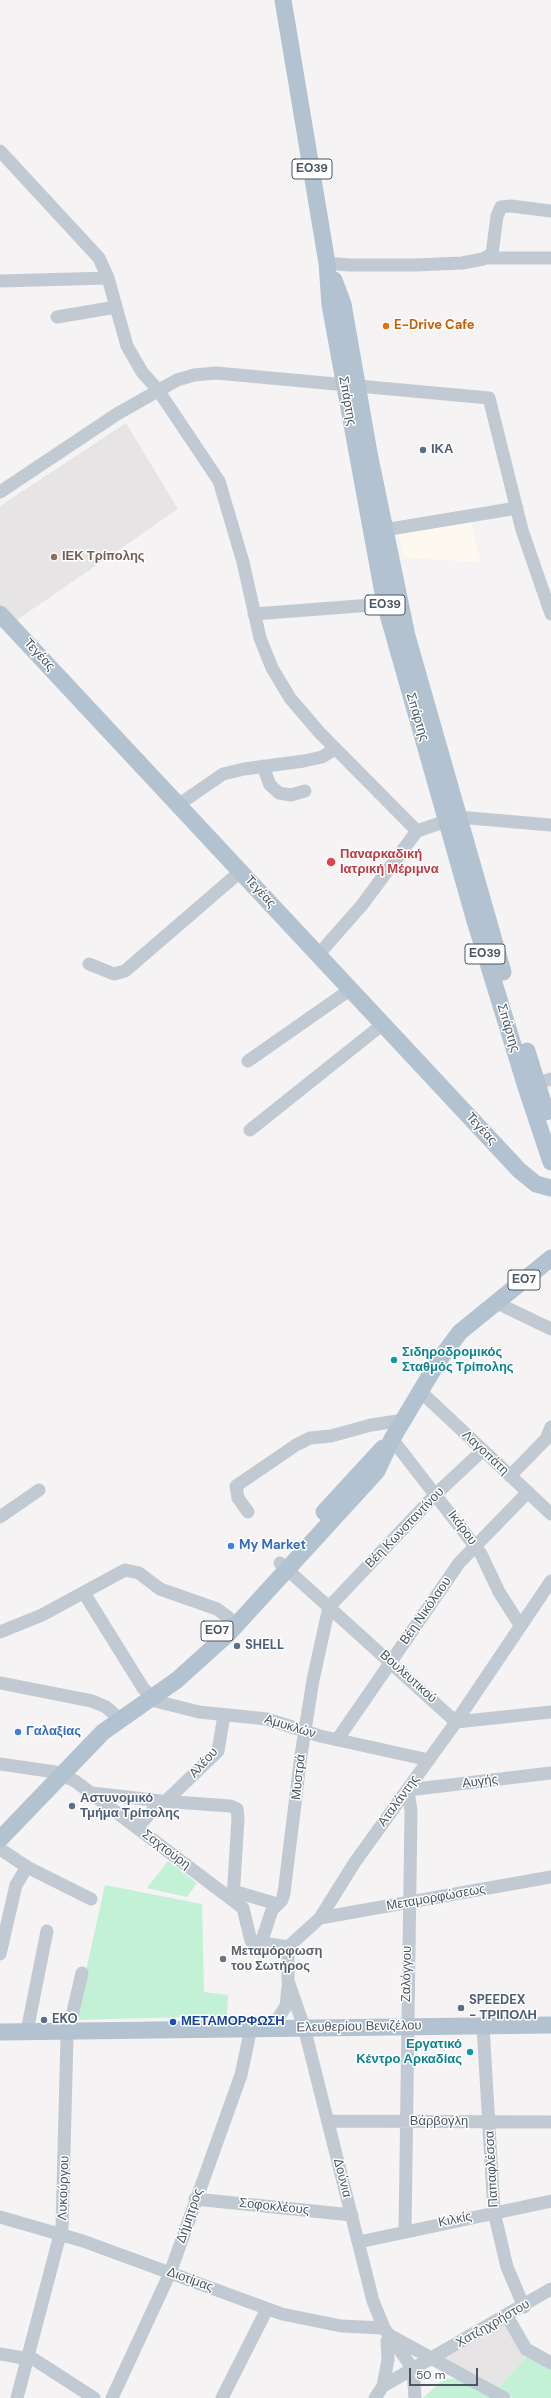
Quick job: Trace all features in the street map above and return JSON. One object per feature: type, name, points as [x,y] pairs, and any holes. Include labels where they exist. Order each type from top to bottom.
[{"type":"main road","name":"ΕΟ39","points":[[283,0],[297,76]]},
{"type":"main road","name":"ΕΟ39","points":[[289,0],[297,76]]},
{"type":"main road","name":"Σπάρτης","points":[[297,76],[327,263],[342,304],[351,386],[385,604],[453,818]]},
{"type":"main road","name":"Σπάρτης","points":[[351,386],[407,636],[453,818],[457,860],[538,1083],[551,1126]]},
{"type":"main road","name":"Τεγέας","points":[[0,614],[519,1170],[536,1184],[551,1188]]},
{"type":"main road","name":"Σπάρτης","points":[[538,1083],[550,1158]]},
{"type":"main road","points":[[519,1170],[535,1169],[550,1158]]},
{"type":"main road","name":"ΕΟ7","points":[[147,1693],[177,1680],[201,1661],[284,1567],[366,1464],[392,1439],[439,1360],[460,1332],[551,1258]]},
{"type":"main road","name":"ΕΟ7","points":[[497,1303],[551,1271]]},
{"type":"main road","name":"ΕΟ7","points":[[0,1823],[55,1773],[116,1714],[147,1693],[194,1652],[284,1567]]},
{"type":"main road","name":"ΕΟ7","points":[[0,1840],[55,1773]]},
{"type":"main road","name":"Ελευθερίου Βενιζέλου","points":[[0,2032],[551,2025]]},
{"type":"street","points":[[0,151],[99,258],[108,278],[127,346],[142,372],[158,390],[223,489],[243,562],[260,638],[272,668],[290,698],[335,749],[417,831]]},
{"type":"street","points":[[488,258],[494,248],[496,216],[501,207],[511,206],[551,211]]},
{"type":"street","points":[[327,263],[349,265],[425,264],[462,263],[488,258],[551,258]]},
{"type":"street","points":[[0,281],[108,278]]},
{"type":"street","points":[[57,317],[116,307]]},
{"type":"street","points":[[0,492],[117,414],[177,380],[194,375],[216,373],[489,398],[517,508],[538,579],[551,614]]},
{"type":"street","points":[[384,530],[517,508]]},
{"type":"street","points":[[254,614],[385,604]]},
{"type":"street","points":[[178,805],[223,774],[322,757],[335,749]]},
{"type":"street","points":[[263,766],[270,785],[279,793],[291,795],[304,791]]},
{"type":"street","points":[[318,955],[362,905],[417,831],[453,818],[551,825]]},
{"type":"street","points":[[89,964],[114,974],[125,971],[241,872]]},
{"type":"street","points":[[248,1061],[351,989]]},
{"type":"street","points":[[250,1130],[384,1024]]},
{"type":"street","points":[[497,1303],[551,1329]]},
{"type":"street","name":"Λαγοπάτη","points":[[420,1391],[482,1451],[551,1514]]},
{"type":"street","points":[[248,1512],[238,1498],[236,1486],[296,1445],[310,1438],[331,1436],[372,1425],[404,1420]]},
{"type":"street","points":[[510,1476],[546,1438],[551,1427]]},
{"type":"street","name":"Ικάρου","points":[[392,1439],[475,1546],[520,1625]]},
{"type":"street","name":"Βέη Κωνσταντίνου","points":[[329,1607],[436,1494],[482,1451]]},
{"type":"street","points":[[0,1517],[39,1490]]},
{"type":"street","name":"Βέη Νικόλαου","points":[[337,1740],[459,1563],[528,1492]]},
{"type":"street","name":"Βουλευτικού","points":[[284,1567],[456,1722]]},
{"type":"street","points":[[0,1632],[19,1626],[125,1570],[132,1570],[160,1590],[216,1609],[229,1618]]},
{"type":"street","name":"Αταλάντης","points":[[288,1947],[320,1918],[355,1862],[456,1722],[551,1581]]},
{"type":"street","points":[[84,1593],[147,1693]]},
{"type":"street","name":"Μυστρά","points":[[256,1942],[272,1910],[283,1897],[288,1873],[305,1731],[321,1638],[329,1607]]},
{"type":"street","points":[[0,1684],[82,1699],[116,1714]]},
{"type":"street","name":"Αμυκλών","points":[[147,1693],[170,1706],[224,1715],[267,1719],[337,1740],[429,1760]]},
{"type":"street","points":[[456,1722],[551,1712]]},
{"type":"street","name":"Αλέου","points":[[137,1828],[218,1751],[224,1715]]},
{"type":"street","points":[[0,1764],[55,1773]]},
{"type":"street","name":"Σαχτούρη","points":[[55,1773],[92,1793],[137,1828],[233,1895]]},
{"type":"street","name":"Αυγής","points":[[408,1790],[551,1773]]},
{"type":"street","name":"Ζαλόγγου","points":[[405,2231],[406,2026],[411,1811],[408,1790]]},
{"type":"street","points":[[92,1793],[164,1801],[230,1806],[237,1809],[238,1818],[233,1895],[243,1908],[256,1942],[288,1947],[286,2006],[272,2028]]},
{"type":"street","points":[[0,1849],[27,1867],[91,1899]]},
{"type":"street","points":[[0,1954],[16,1885],[27,1867]]},
{"type":"street","name":"Μεταμορφώσεως","points":[[320,1918],[551,1877]]},
{"type":"street","points":[[233,1895],[277,1904]]},
{"type":"street","points":[[27,2031],[48,1931]]},
{"type":"street","name":"Λυκούργου","points":[[17,2398],[61,2234],[64,2207],[68,2030],[82,1973]]},
{"type":"street","points":[[288,1981],[304,2027]]},
{"type":"street","name":"Παπαφλέσσα","points":[[483,2026],[494,2212],[507,2267],[524,2307]]},
{"type":"street","name":"Δούνια","points":[[304,2027],[375,2308],[387,2335],[409,2371],[414,2384],[415,2398]]},
{"type":"street","name":"Δήμητρος","points":[[112,2398],[170,2273],[195,2199],[241,2075],[252,2028]]},
{"type":"street","name":"Βάρβογλη","points":[[328,2121],[551,2122]]},
{"type":"street","name":"Σοφοκλέους","points":[[195,2199],[352,2216]]},
{"type":"street","name":"Κιλκίς","points":[[359,2242],[551,2201]]},
{"type":"street","name":"Διοτίμας","points":[[0,2217],[61,2234],[267,2309],[328,2324],[357,2328],[387,2335]]},
{"type":"street","name":"Χατζηχρήστου","points":[[383,2386],[524,2307],[551,2289]]},
{"type":"street","points":[[222,2398],[267,2309]]},
{"type":"street","points":[[507,2316],[526,2349],[551,2363]]},
{"type":"street","points":[[387,2335],[504,2398]]},
{"type":"street","points":[[375,2398],[383,2386],[388,2360],[387,2335]]},
{"type":"street","points":[[0,2354],[28,2358],[41,2363],[94,2398]]},
{"type":"shaded area","name":"ΙΕΚ Τρίπολης","points":[[126,423],[178,509],[14,622],[0,606],[0,506]]},
{"type":"shaded area","points":[[470,520],[481,562],[404,558],[398,531]]},
{"type":"shaded area","points":[[503,2321],[528,2354],[498,2389],[440,2359]]},
{"type":"green space","points":[[168,1861],[197,1883],[187,1897],[147,1888]]},
{"type":"green space","points":[[105,1885],[202,1904],[204,1992],[228,1995],[227,2016],[75,2020]]},
{"type":"green space","points":[[528,2354],[551,2367],[551,2398],[513,2398],[498,2389]]},
{"type":"green space","points":[[459,2378],[495,2398],[423,2398],[439,2383],[448,2379]]},
{"type":"place","name":"E-Drive Cafe","points":[[386,326]]},
{"type":"place","name":"ΙΚΑ","points":[[423,450]]},
{"type":"place","name":"ΙΕΚ Τρίπολης","points":[[54,557]]},
{"type":"place","name":"Παναρκαδική Ιατρική Μέριμνα","points":[[331,862]]},
{"type":"place","name":"Σιδηροδρομικός Σταθμός Τρίπολης","points":[[394,1360]]},
{"type":"place","name":"My Market","points":[[231,1546]]},
{"type":"place","name":"SHELL","points":[[237,1646]]},
{"type":"place","name":"Γαλαξίας","points":[[18,1732]]},
{"type":"place","name":"Αστυνομικό Τμήμα Τρίπολης","points":[[72,1806]]},
{"type":"place","name":"Μεταμόρφωση του Σωτήρος","points":[[223,1959]]},
{"type":"place","name":"SPEEDEX - ΤΡΙΠΟΛΗ","points":[[461,2008]]},
{"type":"place","name":"EKO","points":[[44,2020]]},
{"type":"place","name":"ΜΕΤΑΜΟΡΦΩΣΗ","points":[[173,2022]]},
{"type":"place","name":"Εργατικό Κέντρο Αρκαδίας","points":[[470,2052]]}]
